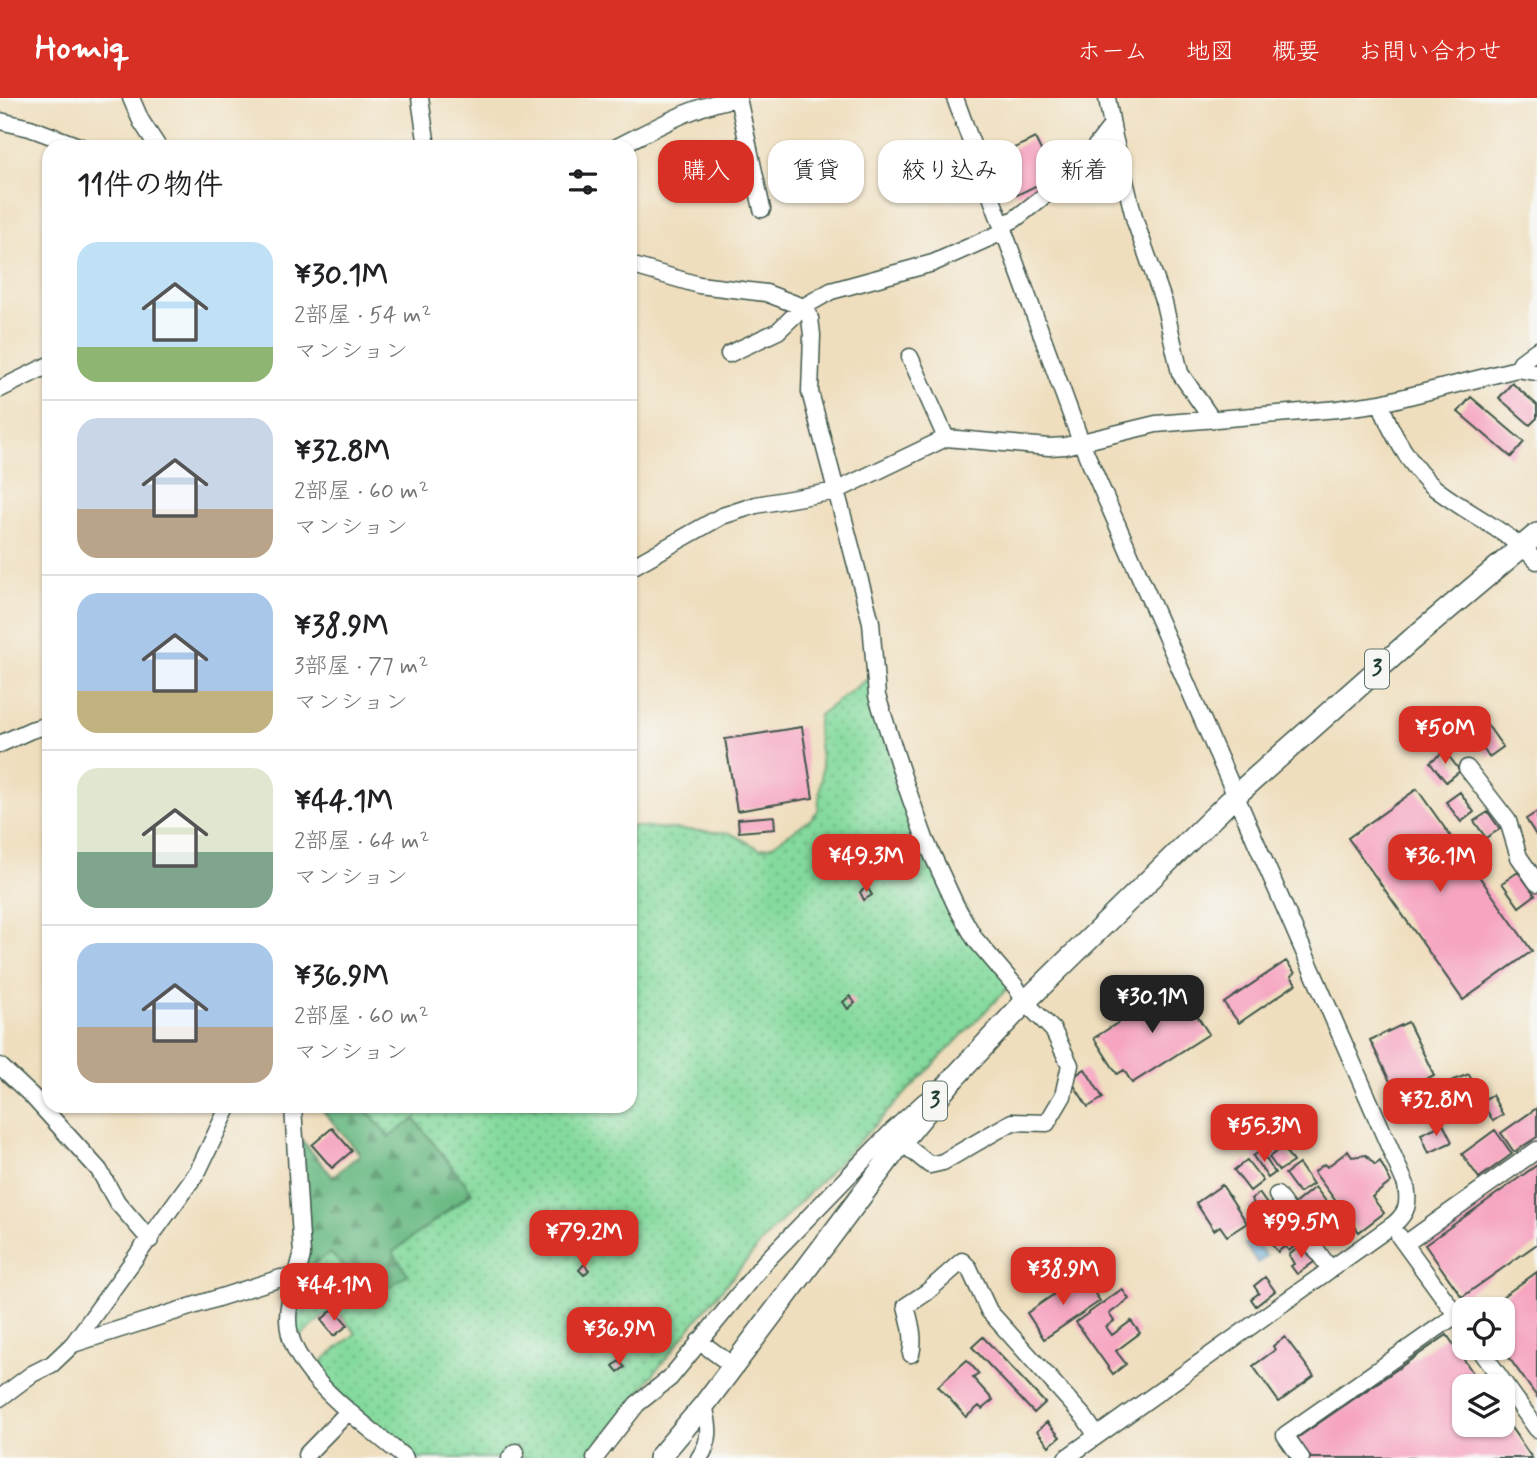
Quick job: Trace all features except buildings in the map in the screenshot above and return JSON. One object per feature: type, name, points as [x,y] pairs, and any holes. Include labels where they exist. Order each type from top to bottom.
[{"type":"main road","name":"3","points":[[659,1458],[704,1405],[901,1142],[954,1078],[1025,1002],[1235,796],[1401,649],[1533,545]]},
{"type":"street","points":[[131,98],[153,140]]},
{"type":"street","points":[[421,98],[425,140]]},
{"type":"street","points":[[631,140],[687,112],[722,100],[738,98],[762,209]]},
{"type":"street","points":[[955,98],[1081,442],[1406,1185],[1409,1203],[1404,1215],[1394,1224],[1066,1458]]},
{"type":"street","points":[[1107,98],[1135,221],[1164,303],[1180,373],[1212,418]]},
{"type":"street","points":[[0,121],[62,140]]},
{"type":"street","points":[[729,354],[778,331],[803,307],[831,291],[933,263],[1003,228],[1079,168],[1112,125]]},
{"type":"street","points":[[637,267],[699,285],[766,293],[803,307],[810,318],[810,393],[871,622],[877,696],[902,777],[925,839],[966,925],[1025,1002],[1054,1030],[1069,1065],[1063,1096],[1047,1123],[1012,1122],[943,1162],[930,1166],[901,1142]]},
{"type":"street","points":[[1517,369],[1521,362],[1537,350]]},
{"type":"street","points":[[910,357],[946,438]]},
{"type":"street","points":[[0,389],[42,368]]},
{"type":"street","points":[[637,564],[722,516],[756,505],[836,491],[946,438],[1065,446],[1156,424],[1338,409],[1381,403],[1517,369],[1537,372]]},
{"type":"street","points":[[1381,403],[1386,420],[1417,468],[1434,488],[1500,529],[1533,545]]},
{"type":"street","points":[[0,744],[42,727]]},
{"type":"street","points":[[1467,768],[1508,821],[1519,858],[1537,883]]},
{"type":"street","points":[[0,1066],[42,1107]]},
{"type":"street","points":[[595,1458],[637,1404],[670,1378],[765,1262],[891,1131],[954,1078]]},
{"type":"street","points":[[47,1113],[99,1170],[117,1202],[150,1240]]},
{"type":"street","points":[[0,1398],[32,1374],[52,1364],[73,1344],[198,1171],[226,1113]]},
{"type":"street","points":[[293,1113],[302,1255],[294,1278],[288,1322],[293,1341],[307,1368],[349,1411],[400,1454]]},
{"type":"street","points":[[1405,1244],[1537,1150]]},
{"type":"street","points":[[1277,1195],[1330,1269]]},
{"type":"street","points":[[1394,1224],[1405,1244],[1452,1309]]},
{"type":"street","points":[[911,1354],[912,1327],[906,1306],[927,1292],[962,1261],[969,1268],[989,1311],[1084,1417],[1097,1436]]},
{"type":"street","points":[[73,1344],[281,1278],[294,1278]]},
{"type":"street","points":[[1301,1458],[1285,1435],[1452,1327]]},
{"type":"street","points":[[699,1341],[733,1366]]},
{"type":"street","points":[[1488,1360],[1537,1429]]},
{"type":"street","points":[[699,1458],[706,1449],[709,1434],[704,1405]]},
{"type":"street","points":[[306,1455],[349,1411]]},
{"type":"green space","points":[[870,677],[915,820],[1009,983],[1007,989],[767,1236],[587,1458],[522,1458],[515,1446],[502,1458],[412,1458],[311,1370],[356,1333],[334,1308],[296,1340],[293,1305],[295,1287],[308,1267],[330,1252],[361,1282],[376,1282],[393,1252],[472,1193],[415,1119],[389,1137],[369,1113],[637,1113],[637,826],[730,833],[760,849],[771,846],[812,818],[818,810],[822,767],[817,729],[819,715]]},
{"type":"green space","points":[[325,1113],[369,1113],[389,1137],[414,1119],[472,1192],[393,1252],[408,1274],[390,1287],[376,1282],[361,1282],[330,1253],[303,1272],[300,1138],[333,1177],[360,1154]]},
{"type":"water","points":[[1253,1238],[1266,1256],[1258,1263],[1245,1245]]}]
